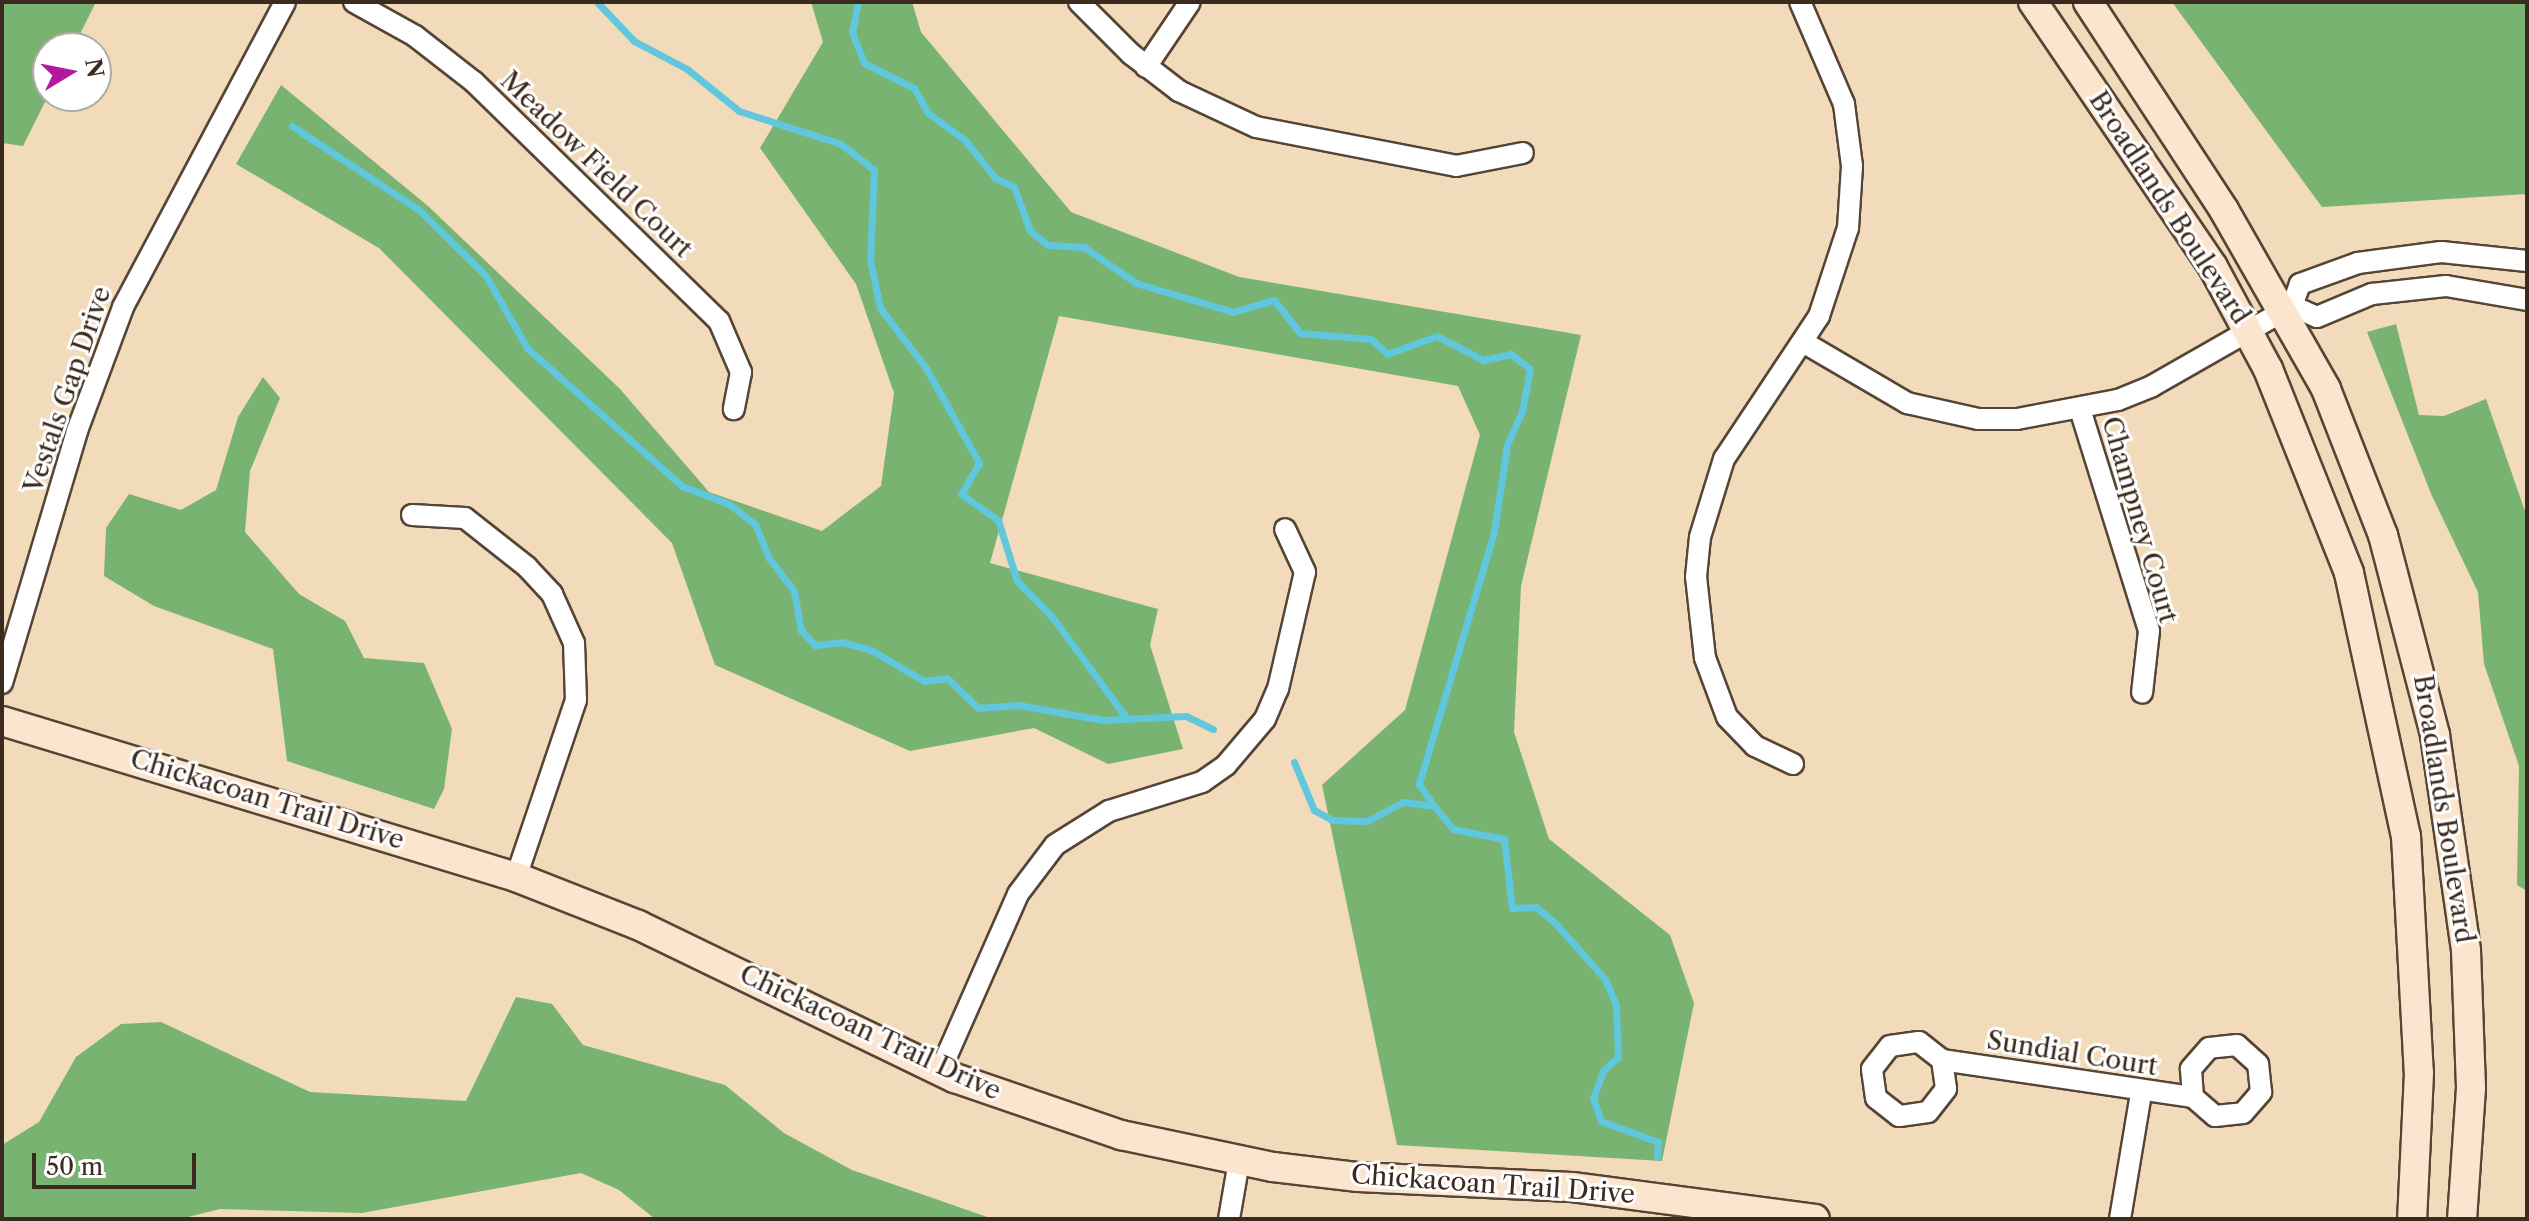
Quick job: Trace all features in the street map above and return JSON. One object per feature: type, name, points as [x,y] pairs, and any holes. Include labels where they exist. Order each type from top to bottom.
[{"type":"main road","name":"Broadlands Boulevard","points":[[2033,2],[2213,267],[2247,329],[2349,573],[2394,763],[2406,836],[2418,994],[2412,1219]]},
{"type":"main road","name":"Broadlands Boulevard","points":[[2088,2],[2287,308],[2358,464],[2407,614],[2435,735],[2466,951],[2471,1088],[2462,1219]]},
{"type":"main road","name":"Chickacoan Trail Drive","points":[[2,721],[516,877],[638,925],[940,1071],[1121,1135],[1239,1161],[1358,1177],[1572,1187],[1815,1219]]},
{"type":"street","name":"Vestals Gap Drive","points":[[2,683],[77,431],[123,307],[285,2]]},
{"type":"street","name":"Meadow Field Court","points":[[354,2],[415,36],[474,82],[719,321],[741,372],[734,409]]},
{"type":"street","points":[[1079,2],[1146,67],[1215,111],[1297,138],[1456,166],[1523,153]]},
{"type":"street","points":[[1146,67],[1190,2]]},
{"type":"street","points":[[1793,764],[1755,746],[1727,717],[1705,658],[1696,577],[1700,537],[1724,459],[1803,342],[1842,258],[1852,166],[1836,77],[1800,2]]},
{"type":"street","points":[[1803,342],[1872,387],[1942,413],[2017,419],[2080,409],[2152,386],[2287,308],[2300,284],[2358,263],[2441,252],[2527,261]]},
{"type":"street","points":[[2287,308],[2317,317],[2372,294],[2446,286],[2527,300]]},
{"type":"street","name":"Champney Court","points":[[2080,409],[2149,631],[2142,693]]},
{"type":"street","points":[[412,515],[465,518],[527,567],[552,594],[574,643],[576,700],[516,877]]},
{"type":"street","points":[[940,1071],[1018,894],[1055,845],[1109,811],[1202,782],[1226,765],[1265,719],[1278,689],[1305,572],[1285,529]]},
{"type":"street","name":"Sundial Court","points":[[1942,1060],[2141,1093],[2193,1097]]},
{"type":"street","points":[[2120,1219],[2141,1093]]},
{"type":"street","points":[[1229,1219],[1239,1161]]},
{"type":"green space","points":[[2,2],[96,2],[81,32],[32,32],[32,112],[40,112],[23,146],[2,143]]},
{"type":"green space","points":[[811,2],[912,2],[921,32],[1071,212],[1239,277],[1581,335],[1521,586],[1514,732],[1549,839],[1670,935],[1694,1003],[1662,1161],[1397,1145],[1322,785],[1405,710],[1480,435],[1458,386],[1059,316],[990,563],[1158,609],[1150,645],[1183,749],[1108,764],[1034,728],[910,751],[715,665],[672,543],[379,248],[236,164],[281,85],[428,206],[620,389],[709,492],[822,531],[881,486],[894,393],[856,284],[760,148],[823,42]]},
{"type":"green space","points":[[2172,2],[2527,2],[2527,194],[2322,207]]},
{"type":"green space","points":[[2396,324],[2419,415],[2444,416],[2486,399],[2527,517],[2527,891],[2517,885],[2519,766],[2484,664],[2478,592],[2432,496],[2367,332]]},
{"type":"green space","points":[[263,377],[280,398],[250,471],[245,532],[299,594],[345,621],[364,658],[424,663],[452,729],[444,789],[434,809],[287,761],[273,649],[154,606],[104,576],[106,528],[129,494],[181,510],[216,490],[238,417]]},
{"type":"green space","points":[[516,997],[552,1004],[583,1045],[725,1085],[784,1133],[852,1170],[993,1219],[655,1219],[619,1190],[581,1173],[362,1213],[220,1209],[180,1219],[2,1219],[2,1145],[39,1122],[76,1057],[121,1024],[161,1022],[310,1092],[466,1101]]},
{"type":"waterway","points":[[597,2],[634,41],[687,69],[739,111],[841,144],[874,170],[870,260],[880,308],[926,368],[979,463],[961,494],[998,520],[1017,581],[1053,618],[1125,716]]},
{"type":"waterway","points":[[858,2],[852,32],[864,63],[914,88],[928,113],[965,140],[995,178],[1014,187],[1030,231],[1048,245],[1084,247],[1136,283],[1233,312],[1274,300],[1300,333],[1371,339],[1387,354],[1437,336],[1483,360],[1511,354],[1530,369],[1522,411],[1507,445],[1494,532],[1419,784],[1434,806]]},
{"type":"waterway","points":[[292,126],[419,210],[486,276],[527,348],[682,486],[729,504],[755,524],[769,558],[794,591],[801,630],[815,645],[842,642],[871,650],[924,681],[947,678],[978,708],[1018,705],[1103,720],[1186,716],[1213,729]]},
{"type":"waterway","points":[[1294,762],[1314,810],[1332,820],[1367,821],[1403,802],[1434,806],[1453,829],[1504,839],[1512,908],[1536,907],[1556,924],[1605,979],[1616,1005],[1618,1057],[1603,1071],[1593,1098],[1601,1121],[1658,1142],[1657,1156]]}]
